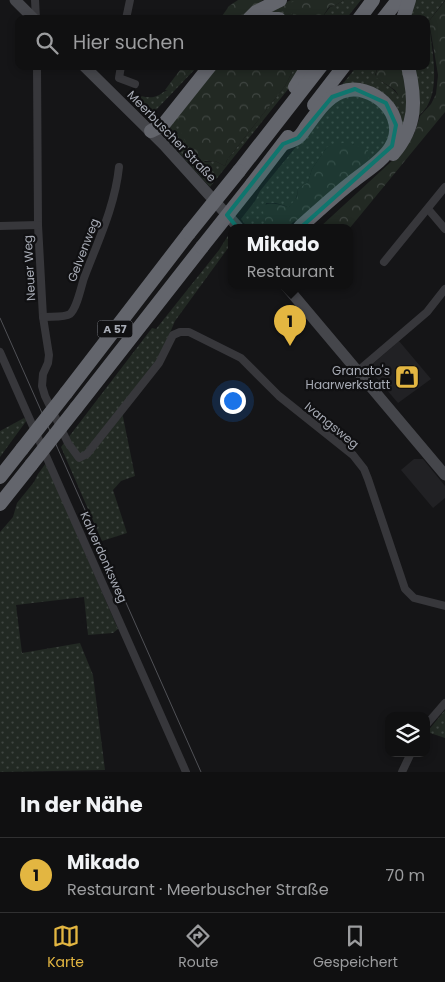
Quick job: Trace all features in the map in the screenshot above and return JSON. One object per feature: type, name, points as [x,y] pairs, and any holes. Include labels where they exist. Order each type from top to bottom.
[{"type":"highway","points":[[254,15],[269,4],[280,0]]},
{"type":"highway","points":[[362,15],[373,0]]},
{"type":"highway","points":[[386,15],[398,0]]},
{"type":"highway","points":[[404,15],[409,0]]},
{"type":"highway","points":[[151,131],[156,119],[199,70]]},
{"type":"highway","points":[[151,131],[162,125],[207,70]]},
{"type":"highway","points":[[273,127],[275,115],[306,70]]},
{"type":"highway","name":"A 57","points":[[0,477],[318,70]]},
{"type":"highway","name":"A 57","points":[[0,504],[341,70]]},
{"type":"highway","points":[[317,224],[387,161],[402,142],[412,120],[414,91],[409,70]]},
{"type":"highway","points":[[283,144],[298,138],[332,97],[355,89],[367,91],[386,103],[393,114],[396,125],[392,146],[382,158],[333,197],[303,224]]},
{"type":"main road","points":[[14,0],[31,15]]},
{"type":"main road","name":"Meerbuscher Straße","points":[[88,70],[151,131],[235,224]]},
{"type":"main road","points":[[288,289],[445,475]]},
{"type":"street","points":[[35,0],[35,15]]},
{"type":"street","points":[[127,15],[130,0]]},
{"type":"street","name":"Neuer Weg","points":[[37,70],[38,225],[43,317],[50,355],[43,374],[42,386],[68,444],[79,458]]},
{"type":"street","points":[[120,70],[120,78],[135,84]]},
{"type":"street","name":"Gelvenweg","points":[[43,317],[66,316],[74,309],[108,218],[119,167]]},
{"type":"street","points":[[384,262],[445,187]]},
{"type":"street","points":[[428,209],[445,228]]},
{"type":"street","points":[[0,226],[38,225]]},
{"type":"street","points":[[358,371],[426,312],[445,289]]},
{"type":"street","name":"Ivangsweg","points":[[79,458],[87,454],[159,363],[173,335],[180,332],[189,332],[241,358],[279,396],[352,455],[364,469],[368,479],[405,590],[414,598],[445,606]]},
{"type":"street","name":"Kalverdonksweg","points":[[0,352],[186,772]]},
{"type":"street","points":[[430,720],[445,703]]},
{"type":"street","points":[[402,772],[408,757]]},
{"type":"highlighted area","points":[[355,89],[386,103],[396,125],[392,146],[279,247],[268,265],[227,215],[283,144],[298,138],[332,97]]},
{"type":"shaded area","points":[[399,341],[431,379],[398,403],[368,368]]},
{"type":"shaded area","points":[[414,459],[423,459],[445,486],[445,498],[433,508],[401,470]]},
{"type":"green space","points":[[238,0],[263,0],[243,15],[223,15],[229,6]]},
{"type":"green space","points":[[291,0],[305,0],[292,13],[293,15],[257,15]]},
{"type":"green space","points":[[305,0],[344,0],[329,7],[324,15],[293,15],[292,13],[286,13],[283,11],[283,6],[287,3]]},
{"type":"green space","points":[[344,0],[361,0],[349,15],[324,15],[330,7]]},
{"type":"green space","points":[[414,0],[445,0],[430,20],[430,15],[409,15]]},
{"type":"green space","points":[[445,1],[445,112],[353,224],[323,224],[406,148],[415,132],[420,116],[431,104],[436,94],[438,75],[430,20]]},
{"type":"green space","points":[[430,30],[434,86],[426,109],[417,117],[414,70],[430,70]]},
{"type":"green space","points":[[180,70],[190,70],[171,91],[165,90]]},
{"type":"green space","points":[[190,70],[194,70],[154,112],[151,112],[131,96],[133,93],[152,97],[171,90]]},
{"type":"green space","points":[[213,70],[293,70],[285,86],[227,160],[225,166],[215,161],[200,161],[192,152],[179,128],[178,116],[180,111]]},
{"type":"green space","points":[[293,70],[301,70],[293,83],[210,187],[168,141],[166,136],[167,127],[182,107],[188,145],[205,162],[215,161],[225,166],[227,160],[285,86]]},
{"type":"green space","points":[[354,70],[377,70],[375,75],[398,95],[409,81],[405,133],[387,101],[337,91]]},
{"type":"green space","points":[[377,70],[404,70],[406,98],[401,99],[395,90],[375,77]]},
{"type":"green space","points":[[344,96],[365,96],[382,108],[391,127],[387,144],[366,165],[357,147],[353,144],[327,147],[312,169],[308,182],[298,189],[295,199],[289,207],[276,203],[266,203],[264,213],[266,224],[245,224],[241,219],[260,191],[326,110]]},
{"type":"green space","points":[[347,142],[368,150],[369,157],[366,165],[308,215],[291,224],[266,224],[262,207],[271,203],[289,207],[297,197],[298,189],[308,182],[312,169],[327,147]]},
{"type":"green space","points":[[228,236],[228,248],[175,321],[158,361],[121,407],[135,476],[121,481],[113,490],[127,533],[102,541],[61,447],[152,328],[156,329],[219,250]]},
{"type":"green space","points":[[24,418],[27,420],[0,457],[0,431]]},
{"type":"green space","points":[[46,463],[118,629],[113,633],[88,635],[84,597],[16,605],[22,653],[80,643],[93,675],[105,770],[0,772],[0,532],[13,517],[17,503]]},
{"type":"green space","points":[[445,710],[445,738],[430,733],[430,728]]},
{"type":"tram line","points":[[0,318],[201,772]]},
{"type":"place","name":"Mikado","points":[[290,346]]},
{"type":"place","name":"Granato's Haarwerkstatt","points":[[407,377]]}]
